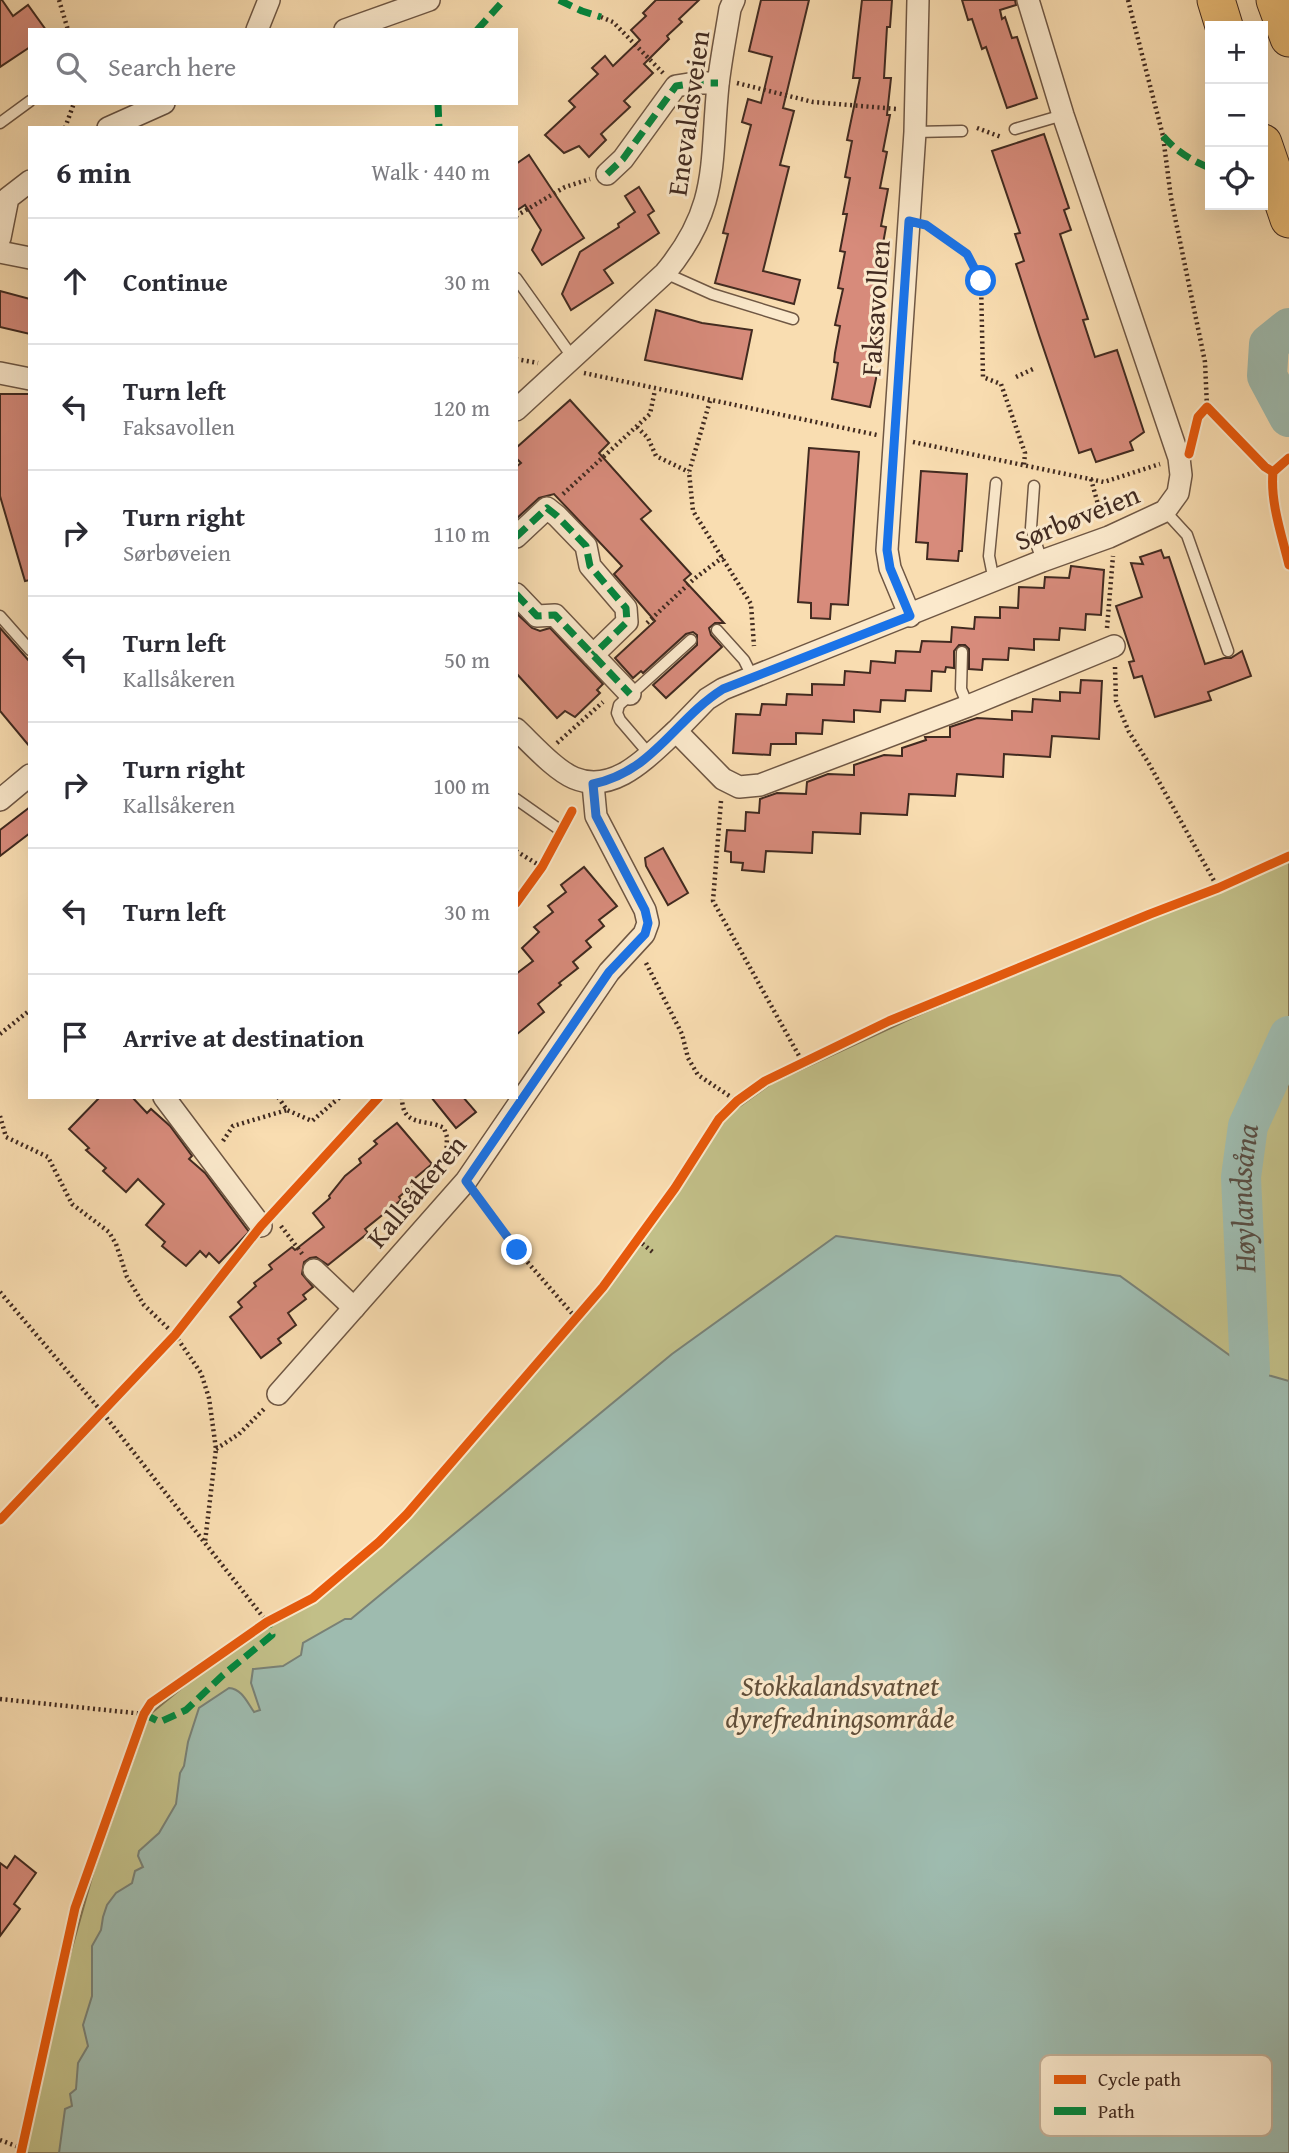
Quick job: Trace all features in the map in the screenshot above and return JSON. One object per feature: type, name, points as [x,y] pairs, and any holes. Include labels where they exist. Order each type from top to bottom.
[{"type":"highway","points":[[1216,0],[1222,21]]},
{"type":"highway","points":[[1275,0],[1289,38]]},
{"type":"highway","points":[[1265,147],[1289,219]]},
{"type":"street","points":[[258,28],[269,0]]},
{"type":"street","points":[[351,28],[429,0]]},
{"type":"street","name":"Enevaldsveien","points":[[518,408],[665,273],[684,250],[709,192],[718,83],[730,9],[734,0]]},
{"type":"street","name":"Faksavollen","points":[[910,616],[890,568],[887,550],[915,132],[918,0]]},
{"type":"street","name":"Sørbøveien","points":[[593,784],[611,780],[630,771],[676,731],[706,699],[752,676],[1109,537],[1165,511],[1178,493],[1181,475],[1179,457],[1063,115],[1028,0]]},
{"type":"street","points":[[607,174],[623,159],[676,86],[718,83]]},
{"type":"street","points":[[112,126],[160,105]]},
{"type":"street","points":[[0,238],[4,192],[28,182]]},
{"type":"street","points":[[0,252],[28,258]]},
{"type":"street","points":[[0,373],[28,379]]},
{"type":"street","points":[[518,535],[547,508],[586,546],[590,566],[626,608],[626,622],[593,655]]},
{"type":"street","points":[[518,596],[537,616],[555,615],[626,690]]},
{"type":"street","points":[[676,731],[723,779],[739,788],[760,785],[968,706],[1114,646]]},
{"type":"street","points":[[518,731],[572,778],[593,784]]},
{"type":"street","points":[[0,800],[28,777]]},
{"type":"street","name":"Kallsåkeren","points":[[278,1394],[466,1181],[609,972],[645,934],[648,923],[645,910],[596,816],[593,784]]},
{"type":"street","points":[[166,1099],[204,1150],[267,1220]]},
{"type":"street","points":[[314,1270],[354,1308]]},
{"type":"lane","points":[[0,123],[28,102]]},
{"type":"lane","points":[[1015,129],[1063,115]]},
{"type":"lane","points":[[915,132],[962,131]]},
{"type":"lane","points":[[665,273],[712,294],[793,319]]},
{"type":"lane","points":[[518,281],[568,363]]},
{"type":"lane","points":[[994,582],[989,556],[996,483]]},
{"type":"lane","points":[[1034,486],[1031,528],[1042,561]]},
{"type":"lane","points":[[1165,511],[1187,535],[1228,651]]},
{"type":"lane","points":[[0,616],[28,648]]},
{"type":"lane","points":[[717,630],[744,660],[752,676]]},
{"type":"lane","points":[[650,755],[620,720],[617,713],[619,705],[626,690],[691,640]]},
{"type":"lane","points":[[962,652],[961,689],[968,706]]},
{"type":"lane","points":[[518,800],[560,830]]},
{"type":"path","points":[[59,0],[67,28]]},
{"type":"path","points":[[1128,0],[1163,136],[1171,198],[1205,362],[1211,410],[1198,418]]},
{"type":"path","points":[[601,17],[612,22],[645,55]]},
{"type":"path","points":[[718,83],[733,82],[813,102],[890,109]]},
{"type":"path","points":[[66,126],[73,105]]},
{"type":"path","points":[[962,131],[979,127],[1002,137],[1015,129]]},
{"type":"path","points":[[518,215],[565,187],[607,174]]},
{"type":"path","points":[[909,221],[926,225],[967,254],[981,281],[983,377],[1001,384],[1025,453],[1024,465]]},
{"type":"path","points":[[518,359],[568,363],[655,390],[1104,482],[1161,463]]},
{"type":"path","points":[[1016,377],[1032,369]]},
{"type":"path","points":[[547,508],[650,414],[655,390]]},
{"type":"path","points":[[710,401],[689,472],[694,510],[751,604],[755,663],[752,676]]},
{"type":"path","points":[[636,427],[648,438],[656,456],[689,472]]},
{"type":"path","points":[[643,626],[694,579],[723,557]]},
{"type":"path","points":[[1114,646],[1116,701],[1129,732],[1219,888]]},
{"type":"path","points":[[544,755],[626,690]]},
{"type":"path","points":[[723,779],[713,901],[803,1063]]},
{"type":"path","points":[[535,876],[560,830]]},
{"type":"path","points":[[518,852],[542,867]]},
{"type":"path","points":[[1207,892],[1230,883]]},
{"type":"path","points":[[636,944],[682,1034],[688,1058],[698,1075],[737,1101]]},
{"type":"path","points":[[0,1034],[28,1012]]},
{"type":"path","points":[[794,1068],[816,1057]]},
{"type":"path","points":[[728,1110],[746,1094]]},
{"type":"path","points":[[279,1099],[287,1110],[312,1121],[338,1099]]},
{"type":"path","points":[[402,1099],[402,1107],[409,1118],[444,1128],[447,1137],[446,1161],[466,1181],[517,1250],[576,1318]]},
{"type":"path","points":[[204,1150],[222,1143],[233,1126],[287,1110]]},
{"type":"path","points":[[0,1116],[6,1137],[48,1157],[72,1204],[109,1232],[127,1277],[144,1305],[175,1335],[201,1373],[209,1398],[216,1449],[205,1542]]},
{"type":"path","points":[[0,1140],[6,1137]]},
{"type":"path","points":[[267,1220],[314,1270]]},
{"type":"path","points":[[631,1249],[645,1229]]},
{"type":"path","points":[[638,1240],[655,1254]]},
{"type":"path","points":[[0,1292],[102,1412],[267,1622]]},
{"type":"path","points":[[567,1328],[585,1307]]},
{"type":"path","points":[[166,1345],[184,1324]]},
{"type":"path","points":[[216,1449],[239,1434],[278,1394]]},
{"type":"path","points":[[93,1422],[111,1403]]},
{"type":"path","points":[[257,1629],[279,1616]]},
{"type":"path","points":[[0,1699],[144,1714]]},
{"type":"path","points":[[139,1727],[151,1703]]},
{"type":"path","points":[[0,2140],[21,2150],[24,2134]]},
{"type":"green space","name":"Stokkalandsvatnet dyrefredningsområde","points":[[1289,861],[1289,2153],[25,2153],[68,1962],[94,1870],[149,1715],[243,1638],[314,1601],[404,1522],[574,1322],[729,1114],[772,1083],[923,1013]]},
{"type":"shaded area","name":"Stokkalandsvatnet dyrefredningsområde","points":[[836,1236],[1120,1276],[1250,1370],[1289,1381],[1289,2153],[59,2153],[65,2109],[72,2106],[70,2094],[76,2089],[78,2063],[88,2046],[83,2025],[92,1996],[92,1946],[101,1930],[107,1905],[116,1893],[132,1883],[135,1871],[143,1867],[138,1856],[139,1851],[159,1833],[176,1804],[180,1773],[199,1708],[229,1688],[241,1693],[254,1712],[260,1710],[251,1683],[253,1669],[283,1666],[301,1655],[303,1643],[345,1619],[351,1619],[672,1354]]},
{"type":"building","points":[[0,0],[13,16],[28,5],[45,28],[28,28],[28,48],[0,67]]},
{"type":"building","points":[[656,0],[699,0],[679,19],[682,22],[667,36],[669,39],[644,64],[653,73],[624,101],[630,107],[601,134],[606,140],[589,157],[579,146],[564,153],[545,135],[575,107],[569,101],[598,74],[592,68],[605,56],[613,66],[640,40],[631,30],[646,16],[643,13]]},
{"type":"building","points":[[761,0],[809,0],[783,108],[794,111],[780,165],[789,167],[763,271],[800,280],[794,304],[715,283],[728,234],[723,233],[751,125],[742,122],[748,99],[761,103],[772,57],[749,51]]},
{"type":"building","points":[[862,0],[892,0],[890,27],[887,27],[884,78],[891,78],[887,115],[890,115],[880,188],[888,189],[881,226],[886,227],[873,299],[878,300],[871,336],[879,337],[872,373],[877,374],[870,407],[832,399],[840,326],[835,325],[843,289],[838,288],[845,252],[840,251],[847,214],[843,214],[850,178],[845,177],[852,141],[847,140],[860,78],[853,78]]},
{"type":"building","points":[[962,0],[1015,0],[1016,5],[1000,10],[1002,19],[1005,17],[1012,38],[1017,37],[1037,98],[1007,108],[986,47],[982,49]]},
{"type":"building","points":[[1044,134],[1069,208],[1064,210],[1071,230],[1060,234],[1088,319],[1083,320],[1095,357],[1117,350],[1144,432],[1130,442],[1133,450],[1096,462],[1091,449],[1079,453],[1039,335],[1016,264],[1024,261],[1015,234],[1020,233],[992,151]]},
{"type":"building","points":[[529,155],[584,238],[542,265],[532,250],[541,230],[525,205],[518,210],[518,163]]},
{"type":"building","points":[[639,187],[654,211],[648,215],[659,233],[604,270],[613,283],[571,310],[562,294],[580,252],[619,227],[618,224],[635,212],[625,196]]},
{"type":"building","points":[[0,291],[28,298],[28,334],[0,327]]},
{"type":"building","points":[[656,310],[702,323],[752,330],[742,379],[645,360]]},
{"type":"building","points":[[0,394],[28,394],[28,580],[25,581],[0,496]]},
{"type":"building","points":[[570,400],[609,443],[599,453],[651,511],[641,519],[691,574],[684,580],[724,623],[715,623],[709,628],[711,635],[722,647],[666,698],[653,685],[697,645],[697,635],[693,632],[686,634],[643,673],[641,671],[633,678],[615,658],[655,621],[614,574],[622,566],[554,494],[539,498],[518,517],[518,465],[521,463],[518,460],[518,446]]},
{"type":"building","points":[[809,448],[859,452],[848,605],[831,604],[830,619],[811,618],[811,603],[798,602]]},
{"type":"building","points":[[921,471],[967,474],[962,551],[959,551],[958,561],[927,559],[928,543],[916,542]]},
{"type":"building","points":[[1161,550],[1164,558],[1169,557],[1205,664],[1231,658],[1242,651],[1251,676],[1208,692],[1211,700],[1155,717],[1142,676],[1134,678],[1129,662],[1134,661],[1116,606],[1142,597],[1131,563],[1143,564],[1140,557]]},
{"type":"building","points":[[1071,566],[1104,570],[1101,615],[1086,614],[1085,630],[1060,628],[1059,640],[1034,639],[1034,650],[1009,648],[1008,660],[983,659],[982,670],[969,669],[969,649],[965,645],[959,645],[954,651],[954,668],[946,667],[945,672],[932,671],[931,691],[906,690],[905,701],[881,700],[880,712],[854,710],[854,722],[823,720],[822,734],[796,733],[796,744],[771,744],[770,755],[733,753],[736,714],[760,715],[762,704],[786,705],[787,694],[812,695],[812,684],[844,685],[845,671],[870,673],[871,661],[895,663],[896,651],[920,652],[922,641],[951,642],[952,627],[974,629],[975,617],[1000,618],[1000,607],[1018,608],[1019,587],[1044,588],[1045,577],[1069,578]]},
{"type":"building","points":[[518,615],[532,628],[540,631],[550,628],[603,684],[597,690],[600,693],[575,717],[565,711],[557,718],[518,675]]},
{"type":"building","points":[[0,628],[28,660],[28,745],[0,711]]},
{"type":"building","points":[[1081,680],[1102,681],[1099,739],[1052,736],[1050,757],[1004,754],[1003,777],[957,774],[955,796],[909,794],[907,815],[861,813],[860,834],[813,832],[812,853],[766,851],[764,872],[742,870],[743,863],[731,862],[731,852],[725,851],[727,830],[745,831],[746,812],[759,813],[760,799],[777,793],[806,794],[807,782],[828,774],[854,775],[854,765],[884,755],[902,756],[902,748],[926,740],[925,737],[950,737],[950,727],[977,718],[1012,720],[1012,711],[1032,712],[1033,699],[1060,701],[1060,692],[1080,693]]},
{"type":"building","points":[[28,809],[28,835],[0,856],[0,830]]},
{"type":"building","points":[[663,848],[688,893],[668,905],[646,866],[645,858]]},
{"type":"building","points":[[584,867],[617,906],[599,920],[604,926],[586,941],[591,947],[573,962],[578,968],[538,1004],[544,1012],[518,1033],[518,972],[533,961],[522,948],[539,932],[534,927],[553,912],[548,906],[566,892],[561,885]]},
{"type":"building","points":[[98,1099],[134,1099],[147,1113],[151,1109],[170,1126],[192,1156],[189,1159],[205,1173],[249,1232],[219,1263],[209,1253],[206,1257],[200,1251],[186,1266],[162,1246],[165,1242],[146,1225],[164,1204],[138,1179],[126,1192],[103,1171],[106,1168],[86,1150],[89,1148],[69,1129]]},
{"type":"building","points":[[433,1099],[465,1099],[476,1112],[456,1128]]},
{"type":"building","points":[[397,1123],[432,1164],[414,1179],[417,1182],[399,1197],[401,1200],[365,1229],[368,1233],[328,1265],[316,1257],[304,1262],[302,1274],[313,1287],[303,1295],[306,1299],[288,1313],[296,1325],[278,1339],[281,1343],[261,1358],[230,1317],[242,1307],[238,1302],[256,1286],[254,1283],[272,1269],[269,1265],[292,1247],[295,1250],[324,1227],[313,1213],[330,1198],[345,1176],[361,1163],[359,1159],[377,1144],[374,1141]]},
{"type":"building","points":[[15,1856],[36,1873],[14,1904],[20,1909],[0,1936],[0,1863],[7,1868]]},
{"type":"waterway","name":"Høylandsåna","points":[[1289,328],[1269,344],[1267,376],[1289,417]]},
{"type":"waterway","name":"Høylandsåna","points":[[1250,1370],[1241,1177],[1248,1126],[1289,1036]]},
{"type":"marked path","points":[[479,28],[504,0]]},
{"type":"marked path","points":[[559,0],[601,17]]},
{"type":"marked path","points":[[607,174],[623,159],[676,86],[718,83]]},
{"type":"marked path","points":[[438,105],[439,126]]},
{"type":"marked path","points":[[1163,136],[1185,155],[1205,166]]},
{"type":"marked path","points":[[518,535],[547,508],[586,546],[590,566],[626,608],[627,622],[593,655]]},
{"type":"marked path","points":[[518,596],[537,616],[555,615],[630,694]]},
{"type":"marked path","points":[[144,1714],[160,1722],[186,1710],[272,1635],[267,1622]]},
{"type":"cycle path","points":[[1189,454],[1198,417],[1207,407],[1273,472]]},
{"type":"cycle path","points":[[1289,458],[1273,472],[1277,519],[1289,565]]},
{"type":"cycle path","points":[[518,900],[542,867],[572,811]]},
{"type":"cycle path","points":[[21,2153],[75,1908],[144,1714],[151,1703],[267,1622],[313,1598],[379,1542],[407,1514],[603,1287],[675,1188],[719,1119],[737,1101],[765,1081],[889,1021],[1218,888],[1289,856]]},
{"type":"cycle path","points":[[0,1520],[175,1335],[261,1226],[377,1099]]},
{"type":"route","points":[[517,1250],[466,1181],[609,972],[645,934],[648,923],[638,895],[596,816],[593,784],[611,780],[630,771],[676,731],[706,699],[723,689],[910,616],[890,568],[887,550],[909,221],[926,225],[967,254],[981,281]]}]
